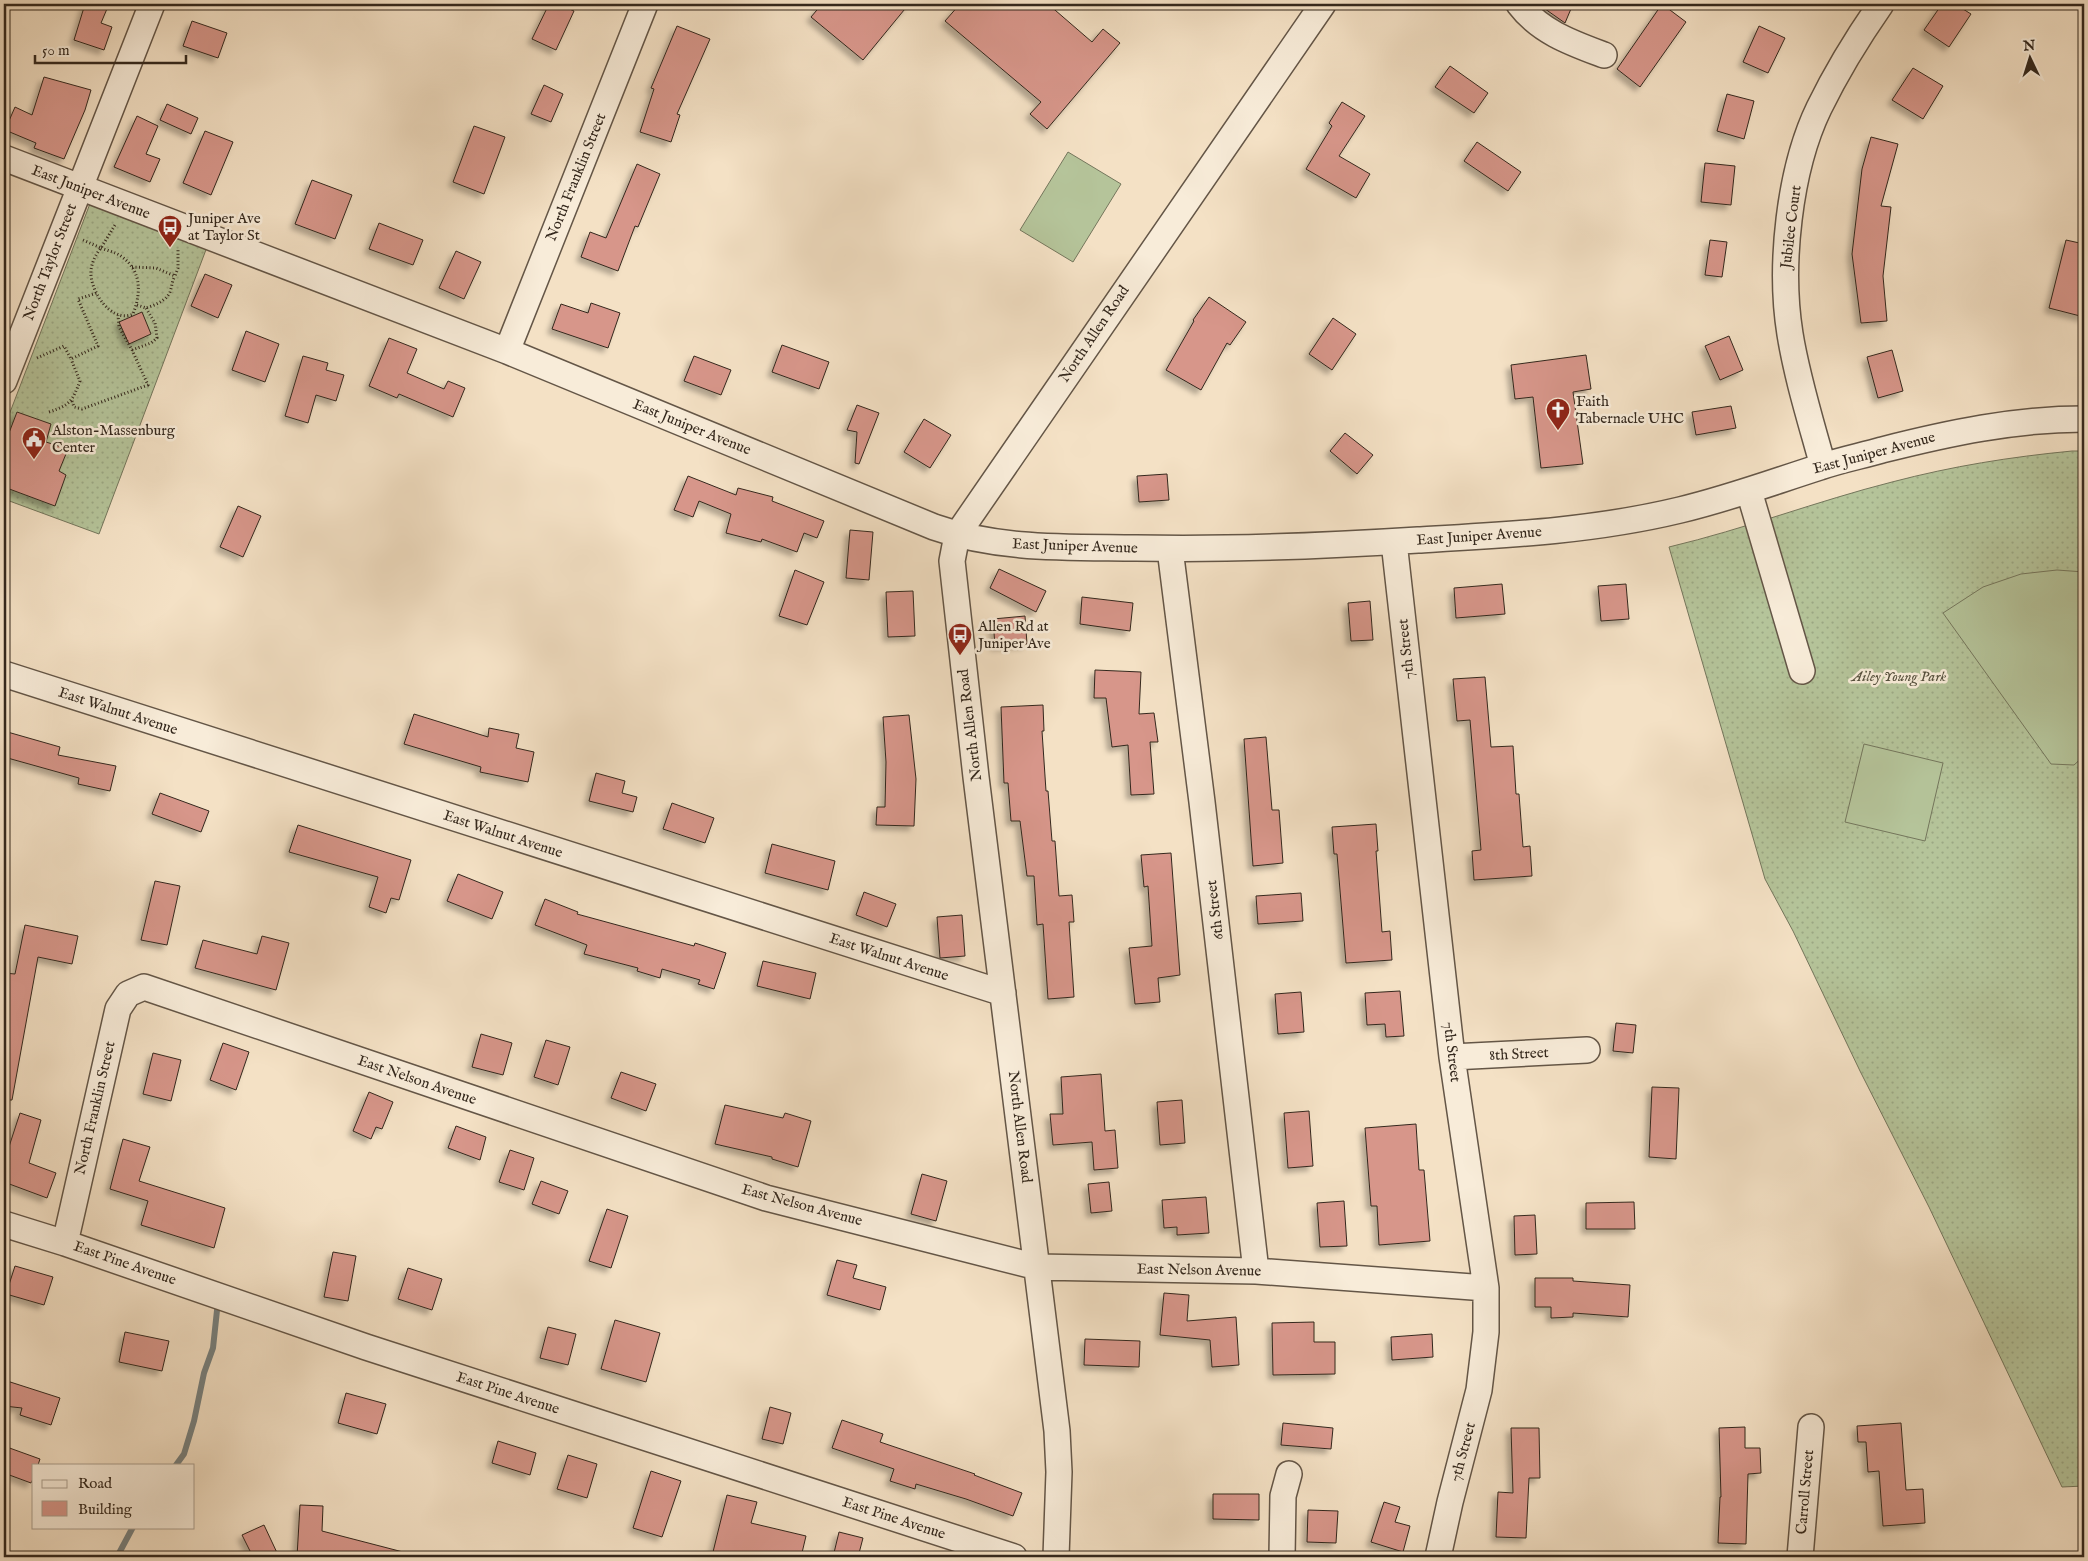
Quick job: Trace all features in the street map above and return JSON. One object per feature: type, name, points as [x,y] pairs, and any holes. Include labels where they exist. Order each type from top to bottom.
[{"type":"street","name":"North Taylor Street","points":[[4,381],[152,4]]},
{"type":"street","name":"North Franklin Street","points":[[507,350],[644,4]]},
{"type":"street","name":"North Allen Road","points":[[1056,1557],[1059,1472],[1057,1431],[977,787],[952,561],[957,535],[1323,4]]},
{"type":"street","points":[[1519,4],[1535,21],[1560,38],[1604,55]]},
{"type":"street","name":"Jubilee Court","points":[[1823,466],[1789,332],[1785,272],[1788,227],[1805,146],[1818,109],[1849,51],[1881,4]]},
{"type":"street","name":"East Juniper Avenue","points":[[4,158],[507,350],[957,535],[1016,546],[1170,549],[1257,548],[1531,534],[1608,526],[1681,510],[1749,491],[1823,466],[1929,438],[1986,426],[2084,419]]},
{"type":"street","points":[[1749,491],[1802,671]]},
{"type":"street","name":"7th Street","points":[[1394,542],[1452,1057],[1486,1288],[1486,1332],[1479,1390],[1438,1557]]},
{"type":"street","name":"6th Street","points":[[1170,549],[1202,802],[1256,1271]]},
{"type":"street","name":"East Walnut Avenue","points":[[4,674],[1004,994]]},
{"type":"street","name":"North Franklin Street","points":[[64,1243],[118,1009],[128,994],[144,987]]},
{"type":"street","name":"East Nelson Avenue","points":[[144,987],[766,1198],[1037,1267],[1256,1271],[1486,1288]]},
{"type":"street","name":"8th Street","points":[[1452,1057],[1587,1050]]},
{"type":"street","name":"East Pine Avenue","points":[[4,1224],[366,1347],[1014,1557]]},
{"type":"street","name":"Carroll Street","points":[[1800,1557],[1811,1427]]},
{"type":"street","points":[[1282,1557],[1283,1496],[1289,1474]]},
{"type":"path","points":[[78,238],[101,248],[122,256],[132,267],[138,279],[140,290],[133,314],[127,317],[118,315],[106,305],[94,287],[91,269],[95,255],[101,248],[118,220]]},
{"type":"path","points":[[137,305],[146,308],[161,302],[167,297],[178,268],[177,241]]},
{"type":"path","points":[[132,267],[156,268],[175,276]]},
{"type":"path","points":[[71,359],[98,346],[78,299],[97,292]]},
{"type":"path","points":[[132,350],[151,343],[157,338],[155,323],[146,308]]},
{"type":"path","points":[[72,401],[74,407],[82,409],[148,385],[119,327],[118,315]]},
{"type":"path","points":[[33,359],[64,346],[80,381],[72,401],[66,406],[49,412]]},
{"type":"green space","points":[[1068,152],[1121,184],[1073,262],[1020,230]]},
{"type":"green space","points":[[91,201],[207,247],[99,534],[4,499],[4,428]]},
{"type":"green space","name":"Ailey Young Park","points":[[2084,451],[2084,1486],[2062,1487],[1929,1207],[1860,1071],[1793,931],[1765,879],[1669,547],[1915,476],[1982,463]]},
{"type":"green space","points":[[2057,570],[2084,572],[2084,756],[2074,765],[2051,764],[1943,613],[1983,587],[2021,574]]},
{"type":"green space","points":[[1864,744],[1943,763],[1925,841],[1845,822]]},
{"type":"building","points":[[85,4],[109,4],[101,23],[112,27],[104,50],[74,40]]},
{"type":"building","points":[[549,4],[558,4],[574,11],[556,50],[532,39]]},
{"type":"building","points":[[822,4],[909,4],[863,60],[811,17]]},
{"type":"building","points":[[960,4],[1048,4],[1092,42],[1103,29],[1120,43],[1047,129],[1030,114],[1041,102],[945,21]]},
{"type":"building","points":[[1538,4],[1573,4],[1565,23]]},
{"type":"building","points":[[1662,4],[1686,22],[1640,87],[1617,69]]},
{"type":"building","points":[[1942,4],[1955,4],[1971,14],[1949,47],[1924,30]]},
{"type":"building","points":[[192,21],[227,33],[218,58],[183,46]]},
{"type":"building","points":[[677,26],[710,39],[677,114],[680,115],[671,142],[640,132],[654,89],[651,88]]},
{"type":"building","points":[[1759,26],[1785,38],[1768,73],[1743,62]]},
{"type":"building","points":[[1450,66],[1488,93],[1474,113],[1435,87]]},
{"type":"building","points":[[1913,68],[1943,86],[1923,119],[1892,100]]},
{"type":"building","points":[[44,77],[91,90],[85,110],[64,159],[34,148],[36,143],[5,130],[15,107],[32,115]]},
{"type":"building","points":[[544,85],[563,94],[551,122],[531,114]]},
{"type":"building","points":[[1727,94],[1754,101],[1744,139],[1717,131]]},
{"type":"building","points":[[1342,102],[1365,116],[1339,156],[1370,174],[1356,198],[1306,169],[1332,126],[1329,123]]},
{"type":"building","points":[[167,104],[198,118],[191,134],[160,120]]},
{"type":"building","points":[[137,116],[158,126],[146,154],[160,159],[150,182],[114,167]]},
{"type":"building","points":[[474,126],[505,137],[484,194],[453,182]]},
{"type":"building","points":[[205,131],[233,142],[211,195],[183,183]]},
{"type":"building","points":[[1871,137],[1898,144],[1881,206],[1891,207],[1883,276],[1887,321],[1861,323],[1852,254],[1862,169]]},
{"type":"building","points":[[1477,142],[1521,172],[1508,191],[1464,161]]},
{"type":"building","points":[[1705,163],[1735,166],[1731,205],[1701,202]]},
{"type":"building","points":[[637,164],[660,174],[638,227],[635,226],[618,271],[581,257],[590,232],[606,238]]},
{"type":"building","points":[[312,180],[352,195],[335,239],[295,224]]},
{"type":"building","points":[[379,223],[423,240],[413,265],[369,249]]},
{"type":"building","points":[[1710,240],[1727,242],[1722,277],[1705,275]]},
{"type":"building","points":[[2066,240],[2084,244],[2084,317],[2049,308]]},
{"type":"building","points":[[456,251],[481,262],[464,299],[439,288]]},
{"type":"building","points":[[205,274],[232,285],[218,318],[191,306]]},
{"type":"building","points":[[1209,297],[1246,322],[1230,345],[1227,343],[1201,390],[1166,370],[1193,320]]},
{"type":"building","points":[[591,303],[620,313],[608,348],[552,329],[561,304],[588,313]]},
{"type":"building","points":[[142,312],[151,334],[129,344],[119,322]]},
{"type":"building","points":[[1333,318],[1356,334],[1332,370],[1309,354]]},
{"type":"building","points":[[246,331],[279,344],[265,382],[232,370]]},
{"type":"building","points":[[1729,336],[1743,370],[1720,380],[1705,346]]},
{"type":"building","points":[[389,338],[417,349],[407,373],[444,389],[448,381],[465,388],[453,417],[399,394],[397,398],[369,386]]},
{"type":"building","points":[[782,345],[829,362],[819,389],[772,372]]},
{"type":"building","points":[[1892,350],[1903,391],[1878,398],[1867,357]]},
{"type":"building","name":"Faith Tabernacle UHC","points":[[1586,355],[1591,389],[1573,392],[1583,464],[1541,468],[1533,397],[1515,399],[1511,365]]},
{"type":"building","points":[[303,356],[328,363],[326,370],[344,375],[336,401],[316,395],[308,423],[285,416]]},
{"type":"building","points":[[694,356],[731,370],[721,395],[684,381]]},
{"type":"building","points":[[857,405],[879,413],[859,464],[855,463],[857,432],[847,430]]},
{"type":"building","points":[[1731,406],[1736,428],[1696,435],[1692,412]]},
{"type":"building","name":"Alston-Massenburg Center","points":[[17,412],[51,424],[46,442],[68,449],[59,471],[66,475],[55,506],[4,487],[4,446]]},
{"type":"building","points":[[924,419],[951,435],[930,468],[904,452]]},
{"type":"building","points":[[1345,433],[1373,455],[1357,474],[1330,451]]},
{"type":"building","points":[[1167,474],[1169,500],[1139,502],[1137,476]]},
{"type":"building","points":[[688,476],[736,495],[738,488],[773,497],[772,501],[824,521],[817,538],[804,533],[797,552],[762,539],[761,542],[726,533],[731,514],[699,501],[693,517],[674,510]]},
{"type":"building","points":[[238,506],[261,516],[243,557],[220,547]]},
{"type":"building","points":[[850,530],[873,532],[869,580],[846,578]]},
{"type":"building","points":[[999,569],[1046,591],[1036,612],[990,588]]},
{"type":"building","points":[[795,570],[824,582],[807,625],[779,616]]},
{"type":"building","points":[[1502,584],[1505,614],[1456,618],[1454,588]]},
{"type":"building","points":[[1626,584],[1629,619],[1601,621],[1598,586]]},
{"type":"building","points":[[913,591],[915,636],[888,637],[886,592]]},
{"type":"building","points":[[1082,597],[1133,603],[1130,631],[1080,624]]},
{"type":"building","points":[[1370,601],[1373,640],[1351,641],[1348,603]]},
{"type":"building","points":[[1025,616],[1027,644],[995,646],[993,619]]},
{"type":"building","points":[[1095,670],[1141,672],[1139,714],[1154,713],[1158,742],[1150,742],[1154,794],[1131,795],[1128,745],[1112,747],[1106,698],[1094,698]]},
{"type":"building","points":[[1485,677],[1491,747],[1513,746],[1516,794],[1519,794],[1523,847],[1530,846],[1532,876],[1474,880],[1472,851],[1481,850],[1470,720],[1457,721],[1453,679]]},
{"type":"building","points":[[1043,705],[1044,731],[1042,731],[1046,791],[1048,791],[1052,841],[1055,841],[1059,896],[1072,895],[1074,922],[1069,922],[1074,997],[1048,999],[1043,924],[1037,925],[1034,876],[1027,876],[1020,821],[1011,821],[1008,783],[1004,783],[1001,707]]},
{"type":"building","points":[[414,714],[488,737],[489,728],[519,734],[516,748],[534,752],[528,782],[480,772],[481,767],[404,744]]},
{"type":"building","points":[[909,715],[916,779],[914,826],[876,825],[877,807],[885,807],[886,762],[883,717]]},
{"type":"building","points":[[4,731],[60,747],[58,755],[116,766],[110,791],[78,784],[79,778],[4,757]]},
{"type":"building","points":[[1266,737],[1272,810],[1279,810],[1283,863],[1253,866],[1244,739]]},
{"type":"building","points":[[596,773],[625,781],[622,793],[637,797],[633,812],[589,801]]},
{"type":"building","points":[[160,793],[209,811],[201,832],[152,814]]},
{"type":"building","points":[[672,803],[714,818],[705,843],[663,829]]},
{"type":"building","points":[[1376,824],[1382,932],[1390,931],[1392,960],[1346,963],[1337,854],[1334,854],[1332,827]]},
{"type":"building","points":[[298,825],[411,860],[399,900],[391,898],[386,913],[369,907],[378,877],[289,852]]},
{"type":"building","points":[[772,844],[835,861],[828,890],[765,873]]},
{"type":"building","points":[[1171,853],[1180,975],[1158,978],[1160,1002],[1135,1004],[1129,948],[1152,946],[1148,886],[1144,887],[1141,855]]},
{"type":"building","points":[[458,874],[503,892],[492,919],[447,901]]},
{"type":"building","points":[[155,881],[180,886],[167,945],[141,940]]},
{"type":"building","points":[[864,892],[896,904],[887,927],[856,915]]},
{"type":"building","points":[[1301,893],[1303,921],[1258,924],[1256,896]]},
{"type":"building","points":[[545,899],[578,912],[577,914],[694,946],[695,943],[726,953],[714,989],[698,984],[700,980],[662,969],[660,978],[637,971],[638,968],[584,954],[587,945],[535,925]]},
{"type":"building","points":[[962,915],[965,956],[940,958],[937,917]]},
{"type":"building","points":[[25,925],[78,936],[72,964],[38,957],[12,1100],[4,1100],[4,973],[15,974]]},
{"type":"building","points":[[262,936],[289,943],[276,990],[195,968],[203,940],[257,954]]},
{"type":"building","points":[[763,961],[816,973],[810,999],[757,986]]},
{"type":"building","points":[[1400,991],[1404,1036],[1386,1037],[1385,1024],[1367,1025],[1365,993]]},
{"type":"building","points":[[1301,992],[1304,1032],[1278,1034],[1275,994]]},
{"type":"building","points":[[1616,1023],[1636,1025],[1633,1053],[1613,1051]]},
{"type":"building","points":[[481,1034],[512,1043],[503,1075],[472,1067]]},
{"type":"building","points":[[546,1040],[570,1047],[558,1085],[534,1077]]},
{"type":"building","points":[[223,1043],[249,1052],[236,1090],[210,1080]]},
{"type":"building","points":[[153,1053],[181,1060],[171,1101],[143,1094]]},
{"type":"building","points":[[621,1072],[656,1084],[646,1111],[611,1098]]},
{"type":"building","points":[[1101,1074],[1105,1131],[1115,1130],[1118,1168],[1094,1170],[1092,1142],[1053,1145],[1050,1114],[1063,1114],[1061,1077]]},
{"type":"building","points":[[1652,1087],[1679,1088],[1676,1159],[1649,1157]]},
{"type":"building","points":[[369,1092],[393,1102],[382,1129],[376,1127],[371,1139],[353,1131]]},
{"type":"building","points":[[1182,1100],[1185,1143],[1160,1145],[1157,1102]]},
{"type":"building","points":[[725,1105],[783,1118],[785,1113],[811,1121],[798,1167],[772,1159],[772,1157],[715,1144]]},
{"type":"building","points":[[1309,1111],[1313,1166],[1288,1168],[1284,1113]]},
{"type":"building","points":[[20,1113],[41,1120],[29,1163],[56,1173],[47,1198],[4,1182],[4,1162]]},
{"type":"building","points":[[1416,1124],[1419,1170],[1424,1170],[1430,1241],[1379,1245],[1377,1206],[1371,1206],[1365,1128]]},
{"type":"building","points":[[456,1126],[486,1137],[480,1160],[448,1148]]},
{"type":"building","points":[[123,1139],[150,1147],[139,1181],[225,1208],[214,1248],[141,1225],[148,1201],[110,1189]]},
{"type":"building","points":[[510,1150],[534,1158],[524,1190],[499,1182]]},
{"type":"building","points":[[922,1174],[947,1181],[936,1221],[911,1214]]},
{"type":"building","points":[[541,1181],[568,1191],[559,1214],[532,1204]]},
{"type":"building","points":[[1109,1182],[1112,1211],[1091,1213],[1088,1184]]},
{"type":"building","points":[[1206,1197],[1209,1233],[1177,1235],[1177,1227],[1164,1228],[1162,1200]]},
{"type":"building","points":[[1344,1201],[1347,1246],[1320,1247],[1317,1203]]},
{"type":"building","points":[[1634,1202],[1635,1229],[1586,1229],[1586,1203]]},
{"type":"building","points":[[607,1209],[628,1216],[611,1268],[589,1261]]},
{"type":"building","points":[[1535,1215],[1537,1254],[1515,1255],[1514,1216]]},
{"type":"building","points":[[333,1252],[356,1256],[348,1301],[324,1297]]},
{"type":"building","points":[[837,1260],[857,1265],[853,1278],[886,1287],[880,1310],[827,1295]]},
{"type":"building","points":[[15,1266],[53,1277],[44,1305],[6,1294]]},
{"type":"building","points":[[408,1268],[442,1279],[432,1310],[398,1299]]},
{"type":"building","points":[[1535,1278],[1573,1278],[1573,1281],[1630,1285],[1628,1317],[1573,1313],[1573,1317],[1551,1318],[1551,1307],[1535,1307]]},
{"type":"building","points":[[1164,1293],[1189,1295],[1187,1321],[1236,1317],[1239,1365],[1212,1367],[1210,1340],[1160,1335]]},
{"type":"building","points":[[615,1320],[660,1333],[646,1382],[601,1369]]},
{"type":"building","points":[[1314,1322],[1314,1342],[1335,1342],[1335,1374],[1273,1375],[1272,1323]]},
{"type":"building","points":[[548,1327],[576,1334],[568,1365],[540,1358]]},
{"type":"building","points":[[125,1332],[169,1341],[162,1371],[119,1362]]},
{"type":"building","points":[[1432,1334],[1433,1357],[1392,1360],[1391,1337]]},
{"type":"building","points":[[1085,1339],[1140,1341],[1139,1367],[1084,1365]]},
{"type":"building","points":[[4,1380],[60,1398],[51,1425],[20,1415],[22,1408],[4,1406]]},
{"type":"building","points":[[346,1393],[386,1404],[377,1434],[338,1423]]},
{"type":"building","points":[[770,1407],[791,1413],[783,1444],[762,1439]]},
{"type":"building","points":[[842,1420],[883,1434],[880,1442],[975,1474],[1022,1493],[1013,1516],[916,1484],[915,1489],[890,1481],[894,1469],[832,1448]]},
{"type":"building","points":[[1283,1423],[1333,1428],[1331,1449],[1281,1445]]},
{"type":"building","points":[[1901,1423],[1906,1490],[1923,1489],[1925,1523],[1883,1526],[1879,1471],[1868,1472],[1866,1442],[1858,1442],[1857,1426]]},
{"type":"building","points":[[1745,1427],[1745,1448],[1760,1448],[1761,1473],[1748,1474],[1746,1544],[1718,1543],[1721,1497],[1719,1428]]},
{"type":"building","points":[[1511,1428],[1539,1428],[1540,1478],[1529,1478],[1526,1538],[1496,1537],[1498,1492],[1513,1493]]},
{"type":"building","points":[[498,1441],[536,1453],[530,1475],[492,1463]]},
{"type":"building","points":[[4,1446],[40,1459],[38,1464],[32,1464],[31,1483],[4,1473]]},
{"type":"building","points":[[568,1455],[597,1464],[587,1498],[557,1489]]},
{"type":"building","points":[[651,1471],[681,1481],[662,1537],[633,1528]]},
{"type":"building","points":[[1213,1494],[1259,1494],[1259,1520],[1213,1519]]},
{"type":"building","points":[[727,1495],[757,1502],[751,1523],[806,1536],[801,1557],[732,1557],[713,1552]]},
{"type":"building","points":[[1384,1502],[1400,1507],[1395,1522],[1410,1526],[1403,1552],[1371,1542]]},
{"type":"building","points":[[300,1505],[323,1506],[322,1531],[403,1552],[403,1557],[297,1557]]},
{"type":"building","points":[[1308,1510],[1338,1511],[1336,1543],[1307,1542]]},
{"type":"building","points":[[264,1525],[279,1557],[253,1557],[242,1535]]},
{"type":"building","points":[[839,1532],[863,1538],[858,1557],[833,1557]]},
{"type":"waterway","points":[[177,1464],[184,1454],[194,1421],[204,1373],[213,1348],[218,1301]]},
{"type":"waterway","points":[[117,1557],[132,1528]]},
{"type":"place","name":"Juniper Ave at Taylor St","points":[[170,248]]},
{"type":"place","name":"Faith Tabernacle UHC","points":[[1558,431]]},
{"type":"place","name":"Alston-Massenburg Center","points":[[34,460]]},
{"type":"place","name":"Allen Rd at Juniper Ave","points":[[960,656]]}]
